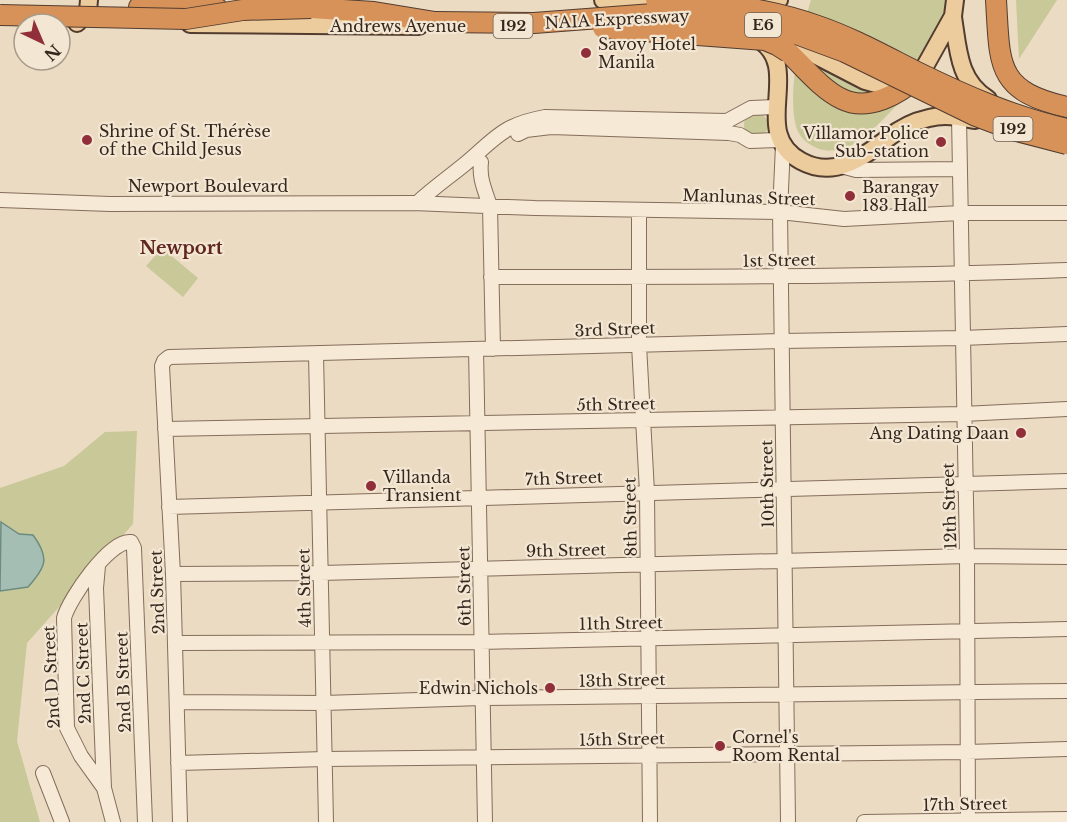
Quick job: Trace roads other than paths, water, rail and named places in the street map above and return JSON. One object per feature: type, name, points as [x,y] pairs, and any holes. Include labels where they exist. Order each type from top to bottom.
[{"type":"highway","points":[[164,0],[191,0]]},
{"type":"highway","name":"NAIA Expressway","points":[[656,0],[698,1],[746,7],[818,26],[852,39],[982,103],[1015,115],[1067,129]]},
{"type":"highway","points":[[996,0],[1000,53],[1009,76],[1017,86],[1031,96],[1067,107]]},
{"type":"highway","points":[[0,4],[243,10]]},
{"type":"highway","name":"NAIA Expressway","points":[[0,15],[186,19],[243,10],[311,8],[374,12],[435,22],[534,23],[653,14],[727,18],[783,29],[845,52],[976,116],[1013,130],[1067,143]]},
{"type":"highway","points":[[534,23],[765,40],[788,52],[834,94],[850,102],[868,103],[900,90],[919,76]]},
{"type":"main road","points":[[77,23],[89,9],[90,0]]},
{"type":"main road","points":[[277,0],[278,16],[290,26]]},
{"type":"main road","points":[[603,0],[739,8],[762,6],[779,0]]},
{"type":"main road","name":"192","points":[[919,76],[938,47],[954,8]]},
{"type":"main road","name":"192","points":[[954,8],[962,68],[967,80],[977,91],[995,102],[1067,124]]},
{"type":"main road","name":"Andrews Avenue","points":[[0,22],[290,26],[568,26],[736,30],[764,43],[775,57],[778,67],[776,107]]},
{"type":"main road","points":[[736,30],[777,35],[802,50],[871,83],[897,86],[919,76]]},
{"type":"main road","name":"192","points":[[776,107],[778,132],[782,142],[796,158],[811,165],[826,168],[841,166],[865,156],[888,137],[926,119],[946,115],[1067,143]]},
{"type":"street","points":[[424,203],[494,136],[523,122],[545,117],[727,121],[751,108],[776,107]]},
{"type":"street","points":[[740,135],[737,125],[741,115]]},
{"type":"street","name":"12th Street","points":[[959,117],[967,555],[968,821]]},
{"type":"street","points":[[424,203],[481,162],[500,143],[526,130],[551,127],[729,133],[740,135],[750,141],[782,142]]},
{"type":"street","name":"10th Street","points":[[782,142],[780,212],[788,822]]},
{"type":"street","points":[[481,162],[479,174],[481,185],[490,206],[493,349]]},
{"type":"street","points":[[841,166],[856,170],[960,169]]},
{"type":"street","name":"Newport Boulevard","points":[[0,200],[110,204],[424,203]]},
{"type":"street","name":"Manlunas Street","points":[[424,203],[639,211],[780,212],[844,219],[960,213],[1067,213]]},
{"type":"street","name":"8th Street","points":[[639,211],[639,345],[647,492],[650,822]]},
{"type":"street","name":"1st Street","points":[[491,278],[961,274],[1067,270]]},
{"type":"street","name":"3rd Street","points":[[164,361],[169,357],[1067,334]]},
{"type":"street","name":"6th Street","points":[[476,349],[485,822]]},
{"type":"street","name":"4th Street","points":[[316,354],[326,822]]},
{"type":"street","name":"2nd Street","points":[[164,361],[162,366],[173,574],[180,822]]},
{"type":"street","name":"5th Street","points":[[165,429],[963,414],[1067,409]]},
{"type":"street","name":"7th Street","points":[[169,507],[1067,481]]},
{"type":"street","name":"2nd B Street","points":[[98,566],[111,549],[120,543],[131,542],[134,548],[145,822]]},
{"type":"street","name":"9th Street","points":[[173,574],[321,573],[967,555],[1067,557]]},
{"type":"street","name":"2nd D Street","points":[[98,566],[70,602],[64,618],[67,728],[81,756],[104,788]]},
{"type":"street","name":"2nd C Street","points":[[98,566],[96,588],[104,788],[113,822]]},
{"type":"street","name":"11th Street","points":[[175,643],[481,642],[1067,629]]},
{"type":"street","name":"13th Street","points":[[177,702],[324,703],[482,698],[1067,691]]},
{"type":"street","name":"15th Street","points":[[178,763],[1067,749]]},
{"type":"street","points":[[43,773],[62,822]]},
{"type":"street","name":"17th Street","points":[[864,822],[1067,819]]},
{"type":"place","name":"Savoy Hotel Manila","points":[[586,53]]},
{"type":"place","name":"Shrine of St. Thérèse of the Child Jesus","points":[[87,140]]},
{"type":"place","name":"Villamor Police Sub-station","points":[[941,142]]},
{"type":"place","name":"Barangay 183 Hall","points":[[850,196]]},
{"type":"place","name":"Ang Dating Daan","points":[[1021,433]]},
{"type":"place","name":"Villanda Transient","points":[[371,486]]},
{"type":"place","name":"Edwin Nichols","points":[[550,688]]},
{"type":"place","name":"Cornel's Room Rental","points":[[720,746]]},
{"type":"district","name":"Newport","points":[[181,248]]}]
